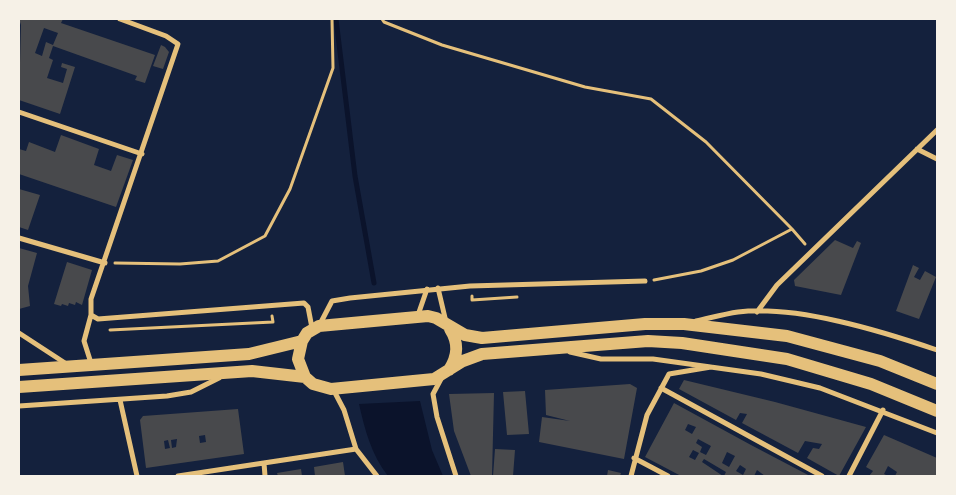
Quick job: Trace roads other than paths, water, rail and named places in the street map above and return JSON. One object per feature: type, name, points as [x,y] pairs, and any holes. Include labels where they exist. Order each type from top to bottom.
[{"type":"main road","points":[[19,370],[249,354],[302,341],[315,328],[418,316],[436,318],[465,335],[482,338],[645,324],[684,324],[788,336],[880,361],[937,384]]},
{"type":"main road","points":[[446,373],[454,362],[457,345],[449,327]]},
{"type":"main road","points":[[302,341],[298,359],[305,377]]},
{"type":"main road","points":[[19,387],[252,371],[305,377],[322,388],[333,389],[426,381],[482,354],[648,342],[682,343],[787,359],[871,384],[937,411]]},
{"type":"street","points":[[92,365],[84,342],[91,315],[91,300],[178,44],[166,36],[120,19]]},
{"type":"street","points":[[19,112],[142,154]]},
{"type":"street","points":[[758,312],[777,285],[937,130]]},
{"type":"street","points":[[917,149],[937,159]]},
{"type":"street","points":[[19,238],[105,263]]},
{"type":"street","points":[[315,328],[332,301],[438,288],[645,281]]},
{"type":"street","points":[[438,288],[449,327]]},
{"type":"street","points":[[418,316],[426,289]]},
{"type":"street","points":[[91,315],[98,319],[304,304],[308,307],[315,328]]},
{"type":"street","points":[[684,324],[738,312],[805,316],[882,331],[937,350]]},
{"type":"street","points":[[19,333],[70,366]]},
{"type":"street","points":[[554,348],[601,359],[653,359],[719,366],[820,388],[883,410],[937,432]]},
{"type":"street","points":[[630,476],[647,415],[670,374],[719,366]]},
{"type":"street","points":[[19,406],[120,400],[191,392],[228,373]]},
{"type":"street","points":[[446,373],[433,394],[437,417],[456,476]]},
{"type":"street","points":[[661,388],[822,476]]},
{"type":"street","points":[[333,389],[344,410],[356,449],[377,476]]},
{"type":"street","points":[[120,400],[137,476]]},
{"type":"street","points":[[849,476],[883,410]]},
{"type":"street","points":[[178,476],[356,449]]},
{"type":"street","points":[[634,458],[668,476]]},
{"type":"street","points":[[264,463],[265,476]]},
{"type":"water","points":[[420,401],[432,450],[443,476],[388,476],[373,450],[359,404]]},
{"type":"waterway","points":[[336,19],[355,176],[374,283]]}]
